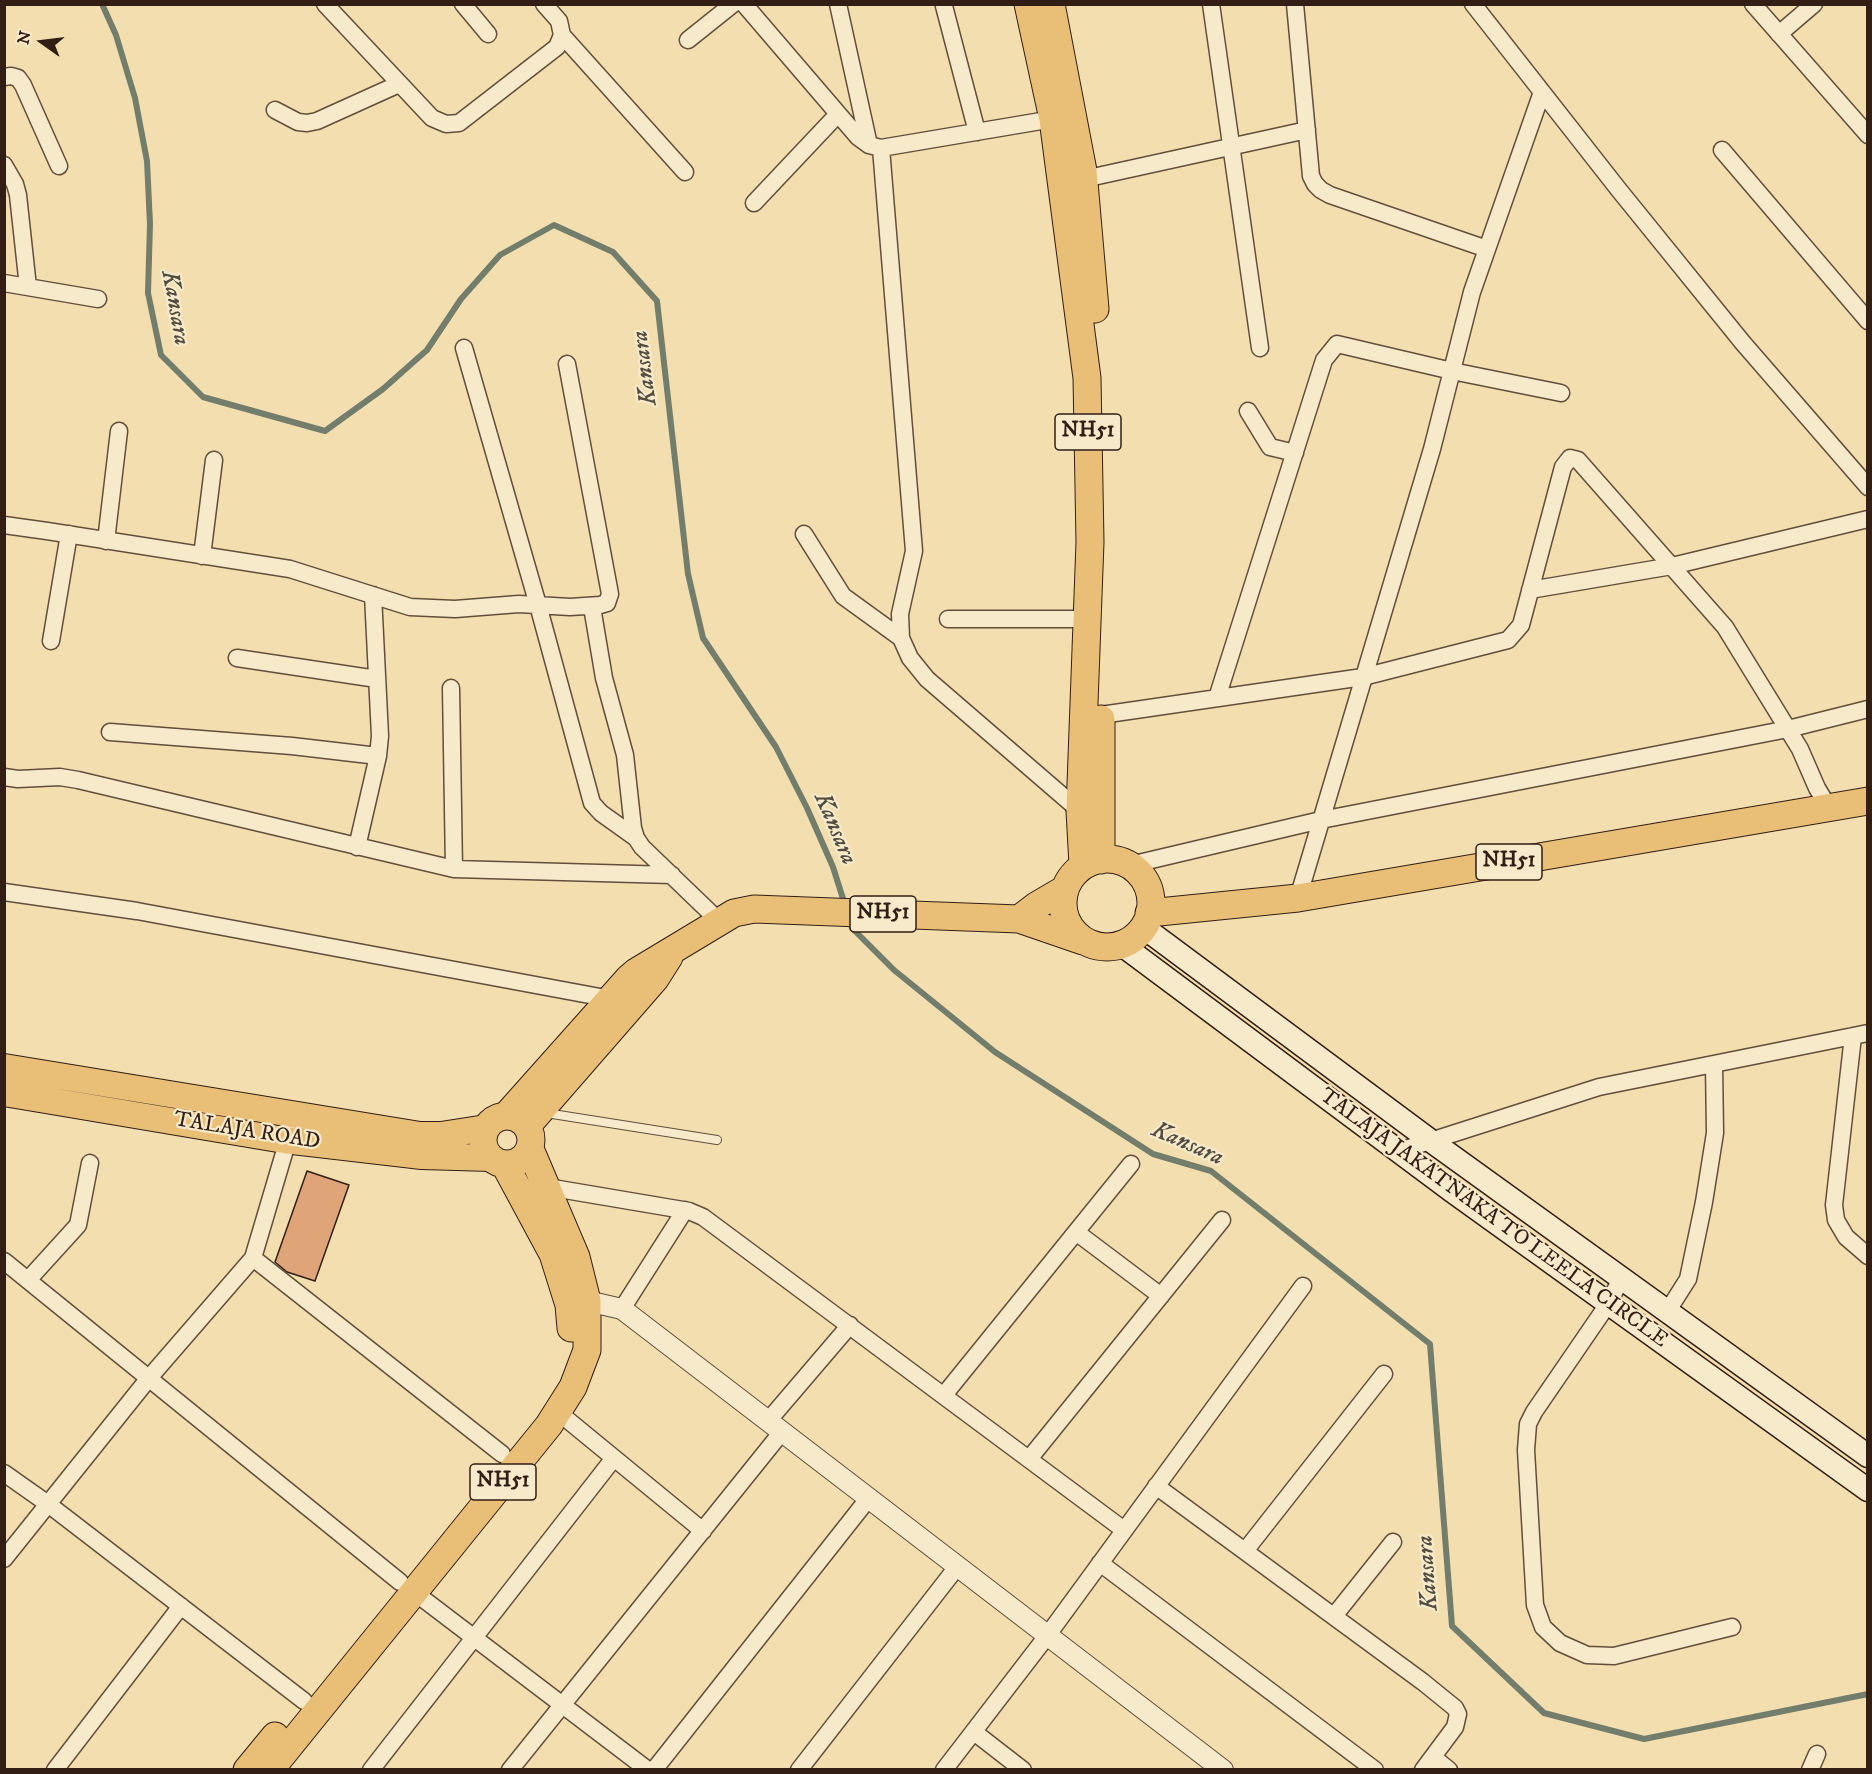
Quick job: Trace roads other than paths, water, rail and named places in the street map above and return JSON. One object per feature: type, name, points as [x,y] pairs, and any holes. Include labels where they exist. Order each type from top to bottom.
[{"type":"highway","name":"NH51","points":[[1028,4],[1053,119],[1087,378],[1090,542],[1080,812],[1092,863]]},
{"type":"highway","name":"NH51","points":[[1051,4],[1084,179],[1107,456],[1101,715],[1092,863]]},
{"type":"highway","name":"NH51","points":[[1146,920],[1298,898],[1868,801]]},
{"type":"highway","points":[[1083,941],[1069,928],[1063,909],[1065,890],[1075,872],[1092,863],[1111,859],[1130,865],[1144,879],[1150,898],[1146,920],[1138,934],[1122,945]]},
{"type":"highway","points":[[1015,919],[1065,890]]},
{"type":"highway","name":"NH51","points":[[518,1126],[611,999],[636,972],[734,913],[754,909],[1015,919],[1102,948],[1122,945]]},
{"type":"highway","name":"NH51","points":[[270,1770],[407,1587],[502,1454],[538,1412],[564,1370],[572,1341],[578,1301],[498,1162],[483,1144],[518,1126],[655,979],[673,951]]},
{"type":"highway","name":"NH51","points":[[498,1162],[521,1161],[527,1155],[518,1126]]},
{"type":"highway","name":"NH51","points":[[247,1770],[304,1701],[549,1425],[573,1387],[587,1350],[578,1301],[576,1257],[547,1187],[518,1126]]},
{"type":"main road","name":"TALAJA JAKATNAKA TO LEELA CIRCLE","points":[[1146,920],[1431,1141],[1868,1456]]},
{"type":"main road","name":"TALAJA JAKATNAKA TO LEELA CIRCLE","points":[[1122,945],[1608,1304],[1868,1490]]},
{"type":"main road","name":"TALAJA ROAD","points":[[4,1067],[431,1136],[518,1126]]},
{"type":"main road","name":"TALAJA ROAD","points":[[4,1094],[288,1140],[422,1156],[498,1162]]},
{"type":"street","points":[[325,4],[432,118],[446,124],[459,123],[557,47],[562,36]]},
{"type":"street","points":[[463,4],[488,34]]},
{"type":"street","points":[[544,4],[559,21],[562,36],[685,172]]},
{"type":"street","points":[[688,40],[733,4]]},
{"type":"street","points":[[744,4],[858,137],[875,147],[1053,119]]},
{"type":"street","points":[[838,4],[875,147],[914,551],[900,614],[901,638],[910,658],[927,679],[1080,812]]},
{"type":"street","points":[[1211,4],[1260,348]]},
{"type":"street","points":[[1295,4],[1311,176],[1321,190],[1487,249]]},
{"type":"street","points":[[1473,4],[1743,343],[1868,487]]},
{"type":"street","points":[[1753,4],[1868,135]]},
{"type":"street","points":[[1779,34],[1814,4]]},
{"type":"street","points":[[944,6],[977,132]]},
{"type":"street","points":[[4,77],[18,78],[24,85],[58,165]]},
{"type":"street","points":[[275,110],[298,122],[317,121],[399,84]]},
{"type":"street","points":[[1298,898],[1432,449],[1472,292],[1542,92]]},
{"type":"street","points":[[754,203],[838,114]]},
{"type":"street","points":[[1084,179],[1307,130]]},
{"type":"street","points":[[1722,150],[1868,321]]},
{"type":"street","points":[[4,165],[15,184],[18,195],[28,287]]},
{"type":"street","points":[[4,284],[98,299]]},
{"type":"street","points":[[1217,698],[1324,360],[1337,344],[1452,371],[1561,393]]},
{"type":"street","points":[[464,348],[592,802],[600,813],[636,838]]},
{"type":"street","points":[[4,525],[290,569],[410,607],[455,609],[519,604],[592,606],[607,603],[610,594],[567,363]]},
{"type":"street","points":[[1248,411],[1270,447],[1295,453]]},
{"type":"street","points":[[106,541],[119,431]]},
{"type":"street","points":[[1101,715],[1363,677],[1508,640],[1521,625],[1563,467],[1570,458],[1578,460],[1725,627],[1800,749],[1817,788],[1829,808]]},
{"type":"street","points":[[202,556],[214,460]]},
{"type":"street","points":[[1530,590],[1672,566],[1868,519]]},
{"type":"street","points":[[51,641],[69,534]]},
{"type":"street","points":[[804,534],[843,596],[901,638]]},
{"type":"street","points":[[357,847],[378,756],[380,736],[373,595]]},
{"type":"street","points":[[592,606],[603,678],[625,754],[636,838],[642,847],[720,922]]},
{"type":"street","points":[[948,619],[1087,619]]},
{"type":"street","points":[[237,658],[377,679]]},
{"type":"street","points":[[451,688],[454,869]]},
{"type":"street","points":[[1130,865],[1321,820],[1788,729],[1868,709]]},
{"type":"street","points":[[110,732],[275,744],[378,756]]},
{"type":"street","points":[[4,777],[60,777],[78,780],[454,869],[672,875]]},
{"type":"street","points":[[4,892],[138,911],[611,999]]},
{"type":"street","points":[[1399,1151],[1599,1087],[1860,1034],[1834,1205],[1836,1220],[1846,1237],[1868,1256]]},
{"type":"street","points":[[1667,1312],[1688,1279],[1704,1202],[1715,1133],[1714,1064]]},
{"type":"street","points":[[4,1559],[149,1378],[253,1258],[295,1114]]},
{"type":"street","points":[[28,1280],[78,1225],[90,1163]]},
{"type":"street","points":[[944,1395],[1131,1164]]},
{"type":"street","points":[[547,1187],[685,1210],[703,1217],[1124,1530]]},
{"type":"street","points":[[622,1309],[685,1210]]},
{"type":"street","points":[[1029,1459],[1222,1221]]},
{"type":"street","points":[[1076,1232],[1161,1296]]},
{"type":"street","points":[[253,1258],[502,1454]]},
{"type":"street","points":[[4,1261],[407,1587],[648,1770]]},
{"type":"street","points":[[1622,1279],[1608,1304],[1528,1424],[1526,1437],[1535,1605],[1544,1627],[1560,1643],[1587,1655],[1614,1656],[1732,1627]]},
{"type":"street","points":[[944,1770],[1047,1636],[1303,1286]]},
{"type":"street","points":[[578,1301],[622,1309],[1222,1770]]},
{"type":"street","points":[[510,1770],[703,1531],[775,1427],[850,1325]]},
{"type":"street","points":[[1245,1551],[1384,1374]]},
{"type":"street","points":[[558,1412],[703,1531]]},
{"type":"street","points":[[371,1770],[614,1458]]},
{"type":"street","points":[[4,1473],[48,1504],[304,1701]]},
{"type":"street","points":[[1156,1486],[1455,1708],[1458,1714],[1455,1727],[1428,1763],[1449,1770]]},
{"type":"street","points":[[654,1770],[868,1498]]},
{"type":"street","points":[[1334,1616],[1393,1542]]},
{"type":"street","points":[[1100,1563],[1375,1770]]},
{"type":"street","points":[[798,1770],[957,1567]]},
{"type":"street","points":[[55,1770],[181,1606]]},
{"type":"street","points":[[974,1732],[1023,1770]]},
{"type":"street","points":[[1810,1770],[1817,1754]]},
{"type":"lane","points":[[518,1126],[717,1140]]},
{"type":"waterway","name":"Kansara","points":[[102,4],[116,35],[135,98],[147,161],[150,224],[148,293],[161,355],[203,397],[325,431],[383,389],[427,350],[461,299],[500,255],[554,225],[613,252],[657,301],[688,574],[703,638],[776,747],[807,808],[833,867],[845,905]]},
{"type":"waterway","name":"Kansara","points":[[849,920],[852,928],[894,970],[995,1052],[1153,1154],[1211,1171],[1430,1344],[1452,1626],[1544,1713],[1644,1739],[1868,1694]]}]
